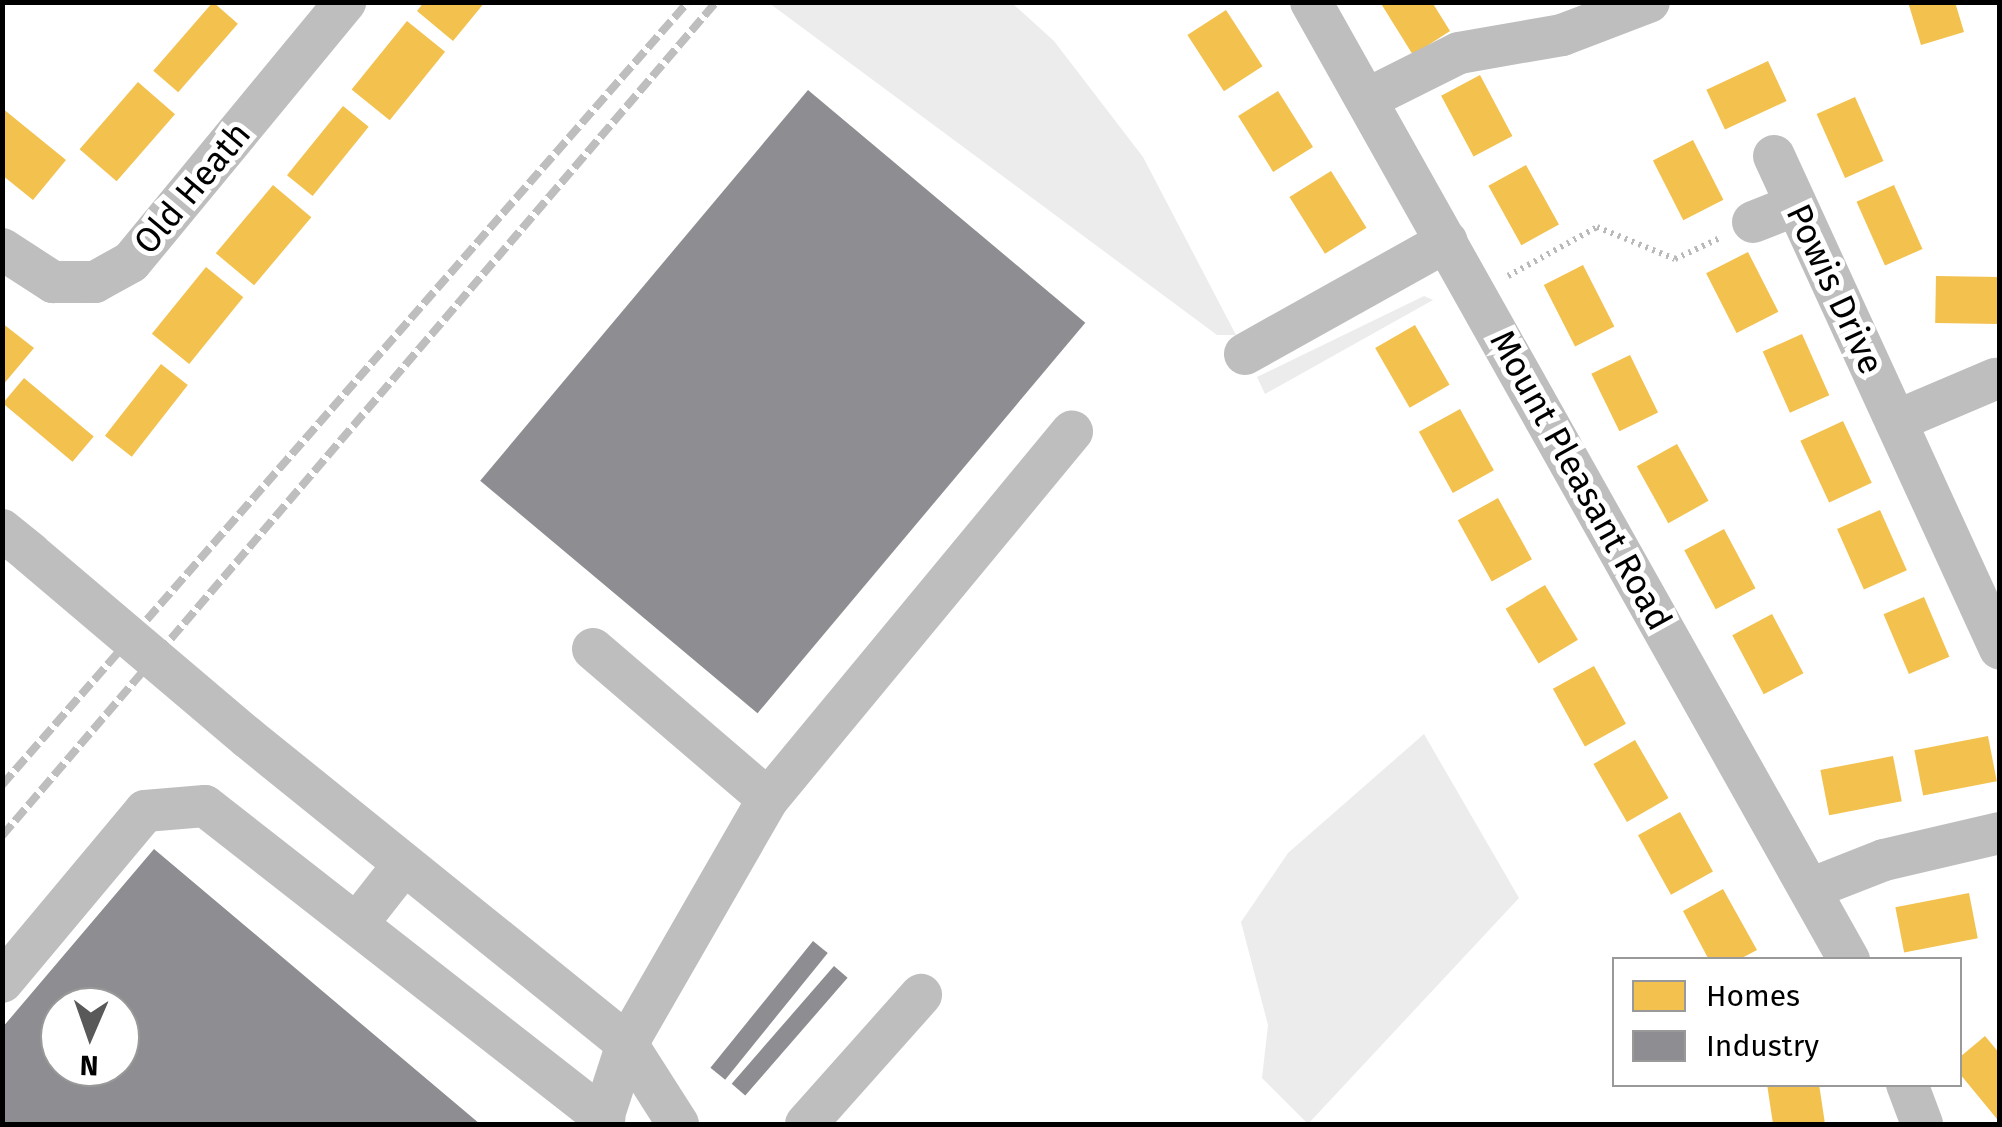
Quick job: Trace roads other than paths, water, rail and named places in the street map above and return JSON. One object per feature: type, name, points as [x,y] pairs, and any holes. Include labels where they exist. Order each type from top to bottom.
[{"type":"street","name":"Old Heath","points":[[2,249],[53,282],[95,282],[131,262],[345,2]]},
{"type":"street","name":"Mount Pleasant Road","points":[[1311,2],[1371,97],[1447,242],[1847,957]]},
{"type":"street","points":[[1371,97],[1459,53],[1562,35],[1649,2]]},
{"type":"street","name":"Powis Drive","points":[[1774,156],[2000,649]]},
{"type":"street","points":[[1753,222],[1796,205]]},
{"type":"street","points":[[1245,354],[1447,242]]},
{"type":"street","points":[[1896,421],[1995,379]]},
{"type":"street","points":[[2,982],[145,811],[205,806],[602,1121],[627,1044],[768,799],[1072,431]]},
{"type":"street","points":[[16,542],[248,737],[627,1044],[678,1124]]},
{"type":"street","points":[[593,649],[768,799]]},
{"type":"street","points":[[1810,889],[2000,833]]},
{"type":"street","points":[[356,924],[404,864]]},
{"type":"street","points":[[806,1124],[921,995]]},
{"type":"street","points":[[1908,1087],[1922,1124]]},
{"type":"railway","points":[[2,785],[688,2]]},
{"type":"railway","points":[[2,836],[716,2]]}]
